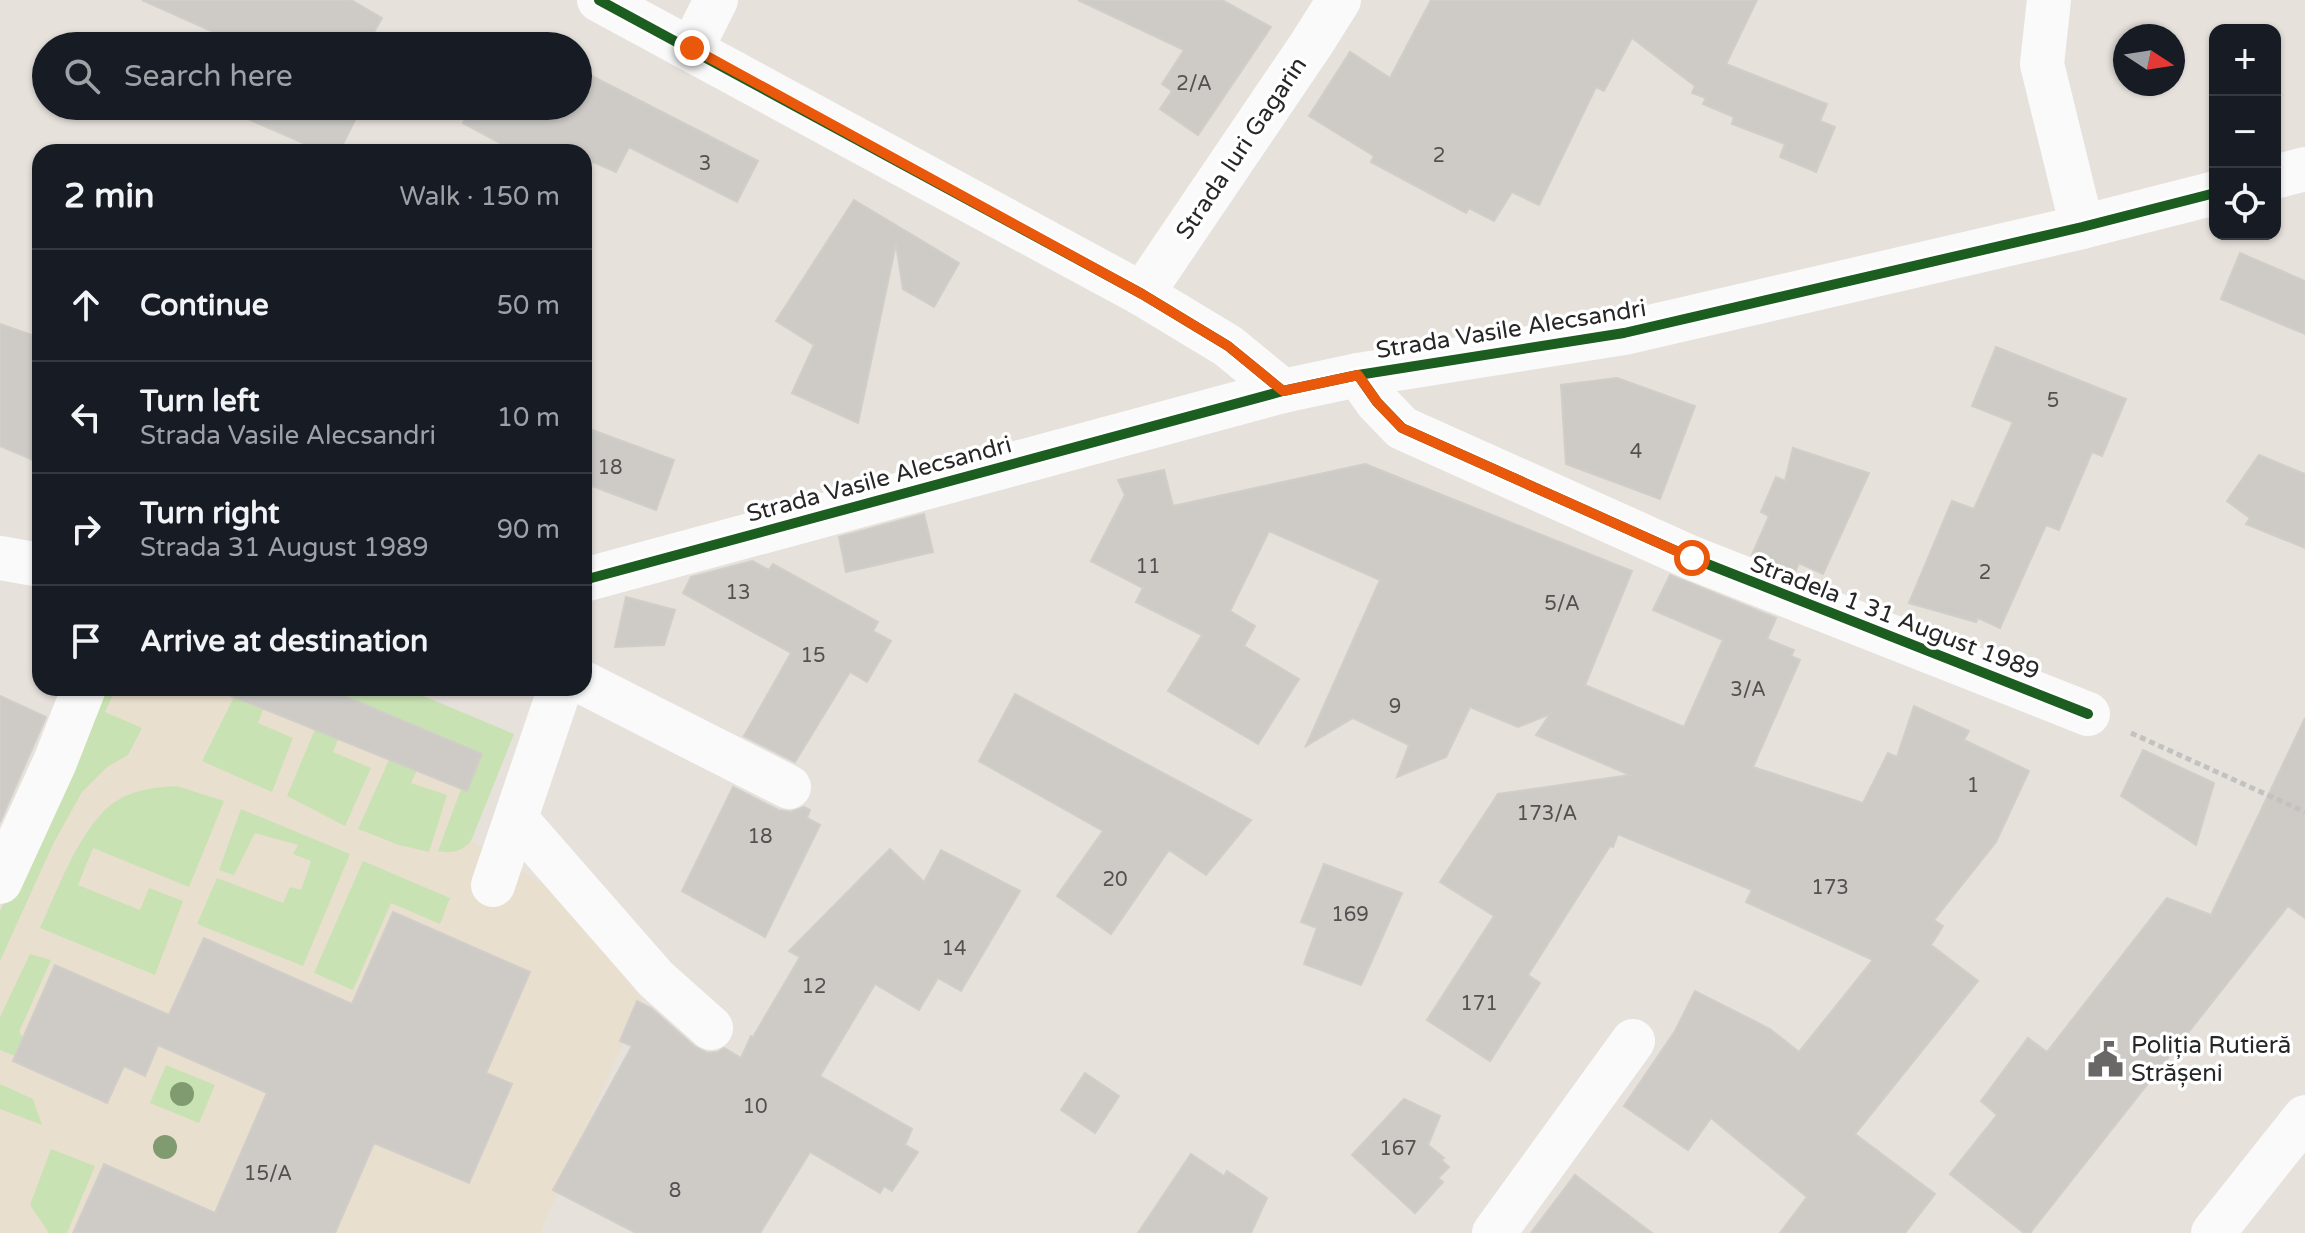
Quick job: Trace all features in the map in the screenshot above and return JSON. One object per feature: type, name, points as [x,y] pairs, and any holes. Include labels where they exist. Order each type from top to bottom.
[{"type":"street","points":[[599,0],[1142,294],[1228,346],[1283,391]]},
{"type":"street","points":[[692,48],[716,0]]},
{"type":"street","name":"Strada Iuri Gagarin","points":[[1142,294],[1304,57],[1339,0]]},
{"type":"street","points":[[2049,0],[2042,64],[2082,227]]},
{"type":"street","points":[[2281,175],[2305,169]]},
{"type":"street","name":"Strada Vasile Alecsandri","points":[[592,578],[1283,391],[1358,375],[1624,333],[2209,195]]},
{"type":"street","name":"Stradela 1 31 August 1989","points":[[1358,375],[1377,402],[1402,428],[1692,558],[2088,714]]},
{"type":"street","points":[[0,558],[32,564]]},
{"type":"street","points":[[592,687],[789,787]]},
{"type":"street","points":[[0,882],[55,762],[81,696]]},
{"type":"street","points":[[493,885],[557,696]]},
{"type":"street","points":[[516,819],[656,979],[711,1028]]},
{"type":"street","points":[[1494,1233],[1633,1041]]},
{"type":"street","points":[[2213,1233],[2305,1117]]},
{"type":"path","points":[[2088,714],[2305,812]]},
{"type":"shaded area","points":[[97,696],[423,696],[514,734],[471,841],[556,892],[642,999],[540,1233],[0,1233],[0,911]]},
{"type":"green space","points":[[97,696],[112,696],[105,712],[142,728],[128,755],[107,767],[82,792],[54,842],[0,961],[0,911]]},
{"type":"green space","points":[[329,696],[423,696],[514,734],[471,841],[456,851],[438,851],[461,789],[467,791],[420,764],[411,783],[447,795],[429,852],[399,845],[358,829],[406,722],[346,697],[341,732],[333,752],[371,768],[345,826],[287,796]]},
{"type":"green space","points":[[234,697],[268,697],[258,723],[293,738],[272,792],[202,761]]},
{"type":"green space","points":[[177,786],[224,801],[189,887],[93,848],[78,885],[140,910],[149,888],[183,901],[155,975],[40,928],[77,849],[107,808],[140,791]]},
{"type":"green space","points":[[241,809],[350,854],[303,966],[197,924],[217,878],[283,903],[290,887],[301,890],[311,861],[293,854],[298,845],[255,833],[234,875],[219,870]]},
{"type":"green space","points":[[363,861],[450,898],[440,924],[391,903],[353,990],[314,973]]},
{"type":"green space","points":[[30,954],[51,960],[19,1032],[23,1037],[15,1056],[0,1050],[0,1017]]},
{"type":"green space","points":[[166,1065],[215,1085],[199,1123],[150,1103]]},
{"type":"green space","points":[[0,1084],[33,1099],[42,1125],[0,1109]]},
{"type":"green space","points":[[51,1149],[95,1166],[67,1233],[49,1233],[30,1205]]},
{"type":"building","points":[[142,0],[351,0],[382,18],[374,32],[214,32]]},
{"type":"building","points":[[1078,0],[1222,0],[1271,27],[1198,135],[1160,109],[1172,91],[1162,84],[1184,50]]},
{"type":"building","points":[[1431,0],[1757,0],[1726,64],[1827,104],[1820,121],[1835,127],[1816,172],[1780,157],[1785,144],[1732,124],[1734,117],[1703,104],[1706,98],[1692,93],[1695,86],[1632,38],[1604,91],[1596,87],[1539,205],[1512,192],[1494,221],[1469,208],[1466,213],[1371,162],[1374,156],[1309,116],[1350,52],[1390,78]]},
{"type":"building","points":[[592,76],[758,161],[737,202],[629,147],[616,172],[592,162],[592,144],[502,144],[463,123],[465,120],[592,120]]},
{"type":"building","points":[[250,120],[355,120],[343,144],[306,144]]},
{"type":"building","points":[[854,200],[959,263],[934,307],[903,289],[896,244],[858,423],[792,393],[814,345],[776,321]]},
{"type":"building","points":[[2240,253],[2305,281],[2305,334],[2221,299]]},
{"type":"building","points":[[0,324],[32,335],[32,460],[0,446]]},
{"type":"building","points":[[1996,347],[2126,399],[2102,456],[2092,452],[2059,530],[2046,525],[2000,628],[1978,618],[1976,622],[1909,603],[1952,501],[1974,509],[2013,422],[1972,406]]},
{"type":"building","points":[[1617,378],[1695,406],[1660,499],[1566,464],[1561,385]]},
{"type":"building","points":[[592,430],[674,460],[656,510],[592,486]]},
{"type":"building","points":[[1793,448],[1869,473],[1823,574],[1799,563],[1795,572],[1752,555],[1769,516],[1761,512],[1776,477],[1785,481]]},
{"type":"building","points":[[2259,455],[2305,474],[2305,548],[2246,524],[2250,518],[2227,501]]},
{"type":"building","points":[[1365,464],[1632,571],[1585,685],[1684,727],[1723,640],[1653,610],[1670,575],[1776,618],[1767,639],[1794,650],[1791,656],[1800,660],[1753,767],[1863,803],[1888,753],[1897,757],[1914,706],[1969,731],[1964,740],[2029,771],[1996,842],[1934,920],[1943,926],[1931,945],[1978,981],[1855,1134],[1935,1194],[1905,1233],[1780,1233],[1807,1197],[1711,1118],[1688,1150],[1624,1106],[1675,1031],[1695,991],[1770,1029],[1799,1052],[1873,960],[1746,902],[1752,890],[1618,834],[1613,847],[1610,846],[1528,975],[1540,983],[1490,1061],[1427,1020],[1494,916],[1440,882],[1498,794],[1630,775],[1536,735],[1550,714],[1518,727],[1470,707],[1446,757],[1397,777],[1409,745],[1353,718],[1306,746],[1380,580],[1269,531],[1230,611],[1255,626],[1244,646],[1299,679],[1258,744],[1168,691],[1202,635],[1136,602],[1143,588],[1091,561],[1125,495],[1118,480],[1164,470],[1173,506]]},
{"type":"building","points":[[924,514],[933,552],[846,572],[839,537]]},
{"type":"building","points":[[752,561],[769,570],[773,564],[878,622],[873,631],[891,641],[867,682],[850,672],[795,762],[744,736],[791,653],[683,593],[691,577]]},
{"type":"building","points":[[626,597],[675,610],[664,645],[615,647]]},
{"type":"building","points":[[1015,694],[1251,820],[1206,875],[1169,850],[1111,934],[1057,896],[1103,831],[979,761]]},
{"type":"building","points":[[0,696],[46,717],[0,822]]},
{"type":"building","points":[[232,696],[344,696],[482,754],[467,791]]},
{"type":"building","points":[[2305,718],[2305,918],[2288,906],[2030,1233],[2024,1233],[1950,1174],[1997,1115],[1981,1101],[2028,1038],[2047,1052],[2167,898],[2211,915]]},
{"type":"building","points":[[2143,750],[2214,783],[2196,845],[2121,796]]},
{"type":"building","points":[[733,787],[778,810],[791,812],[804,807],[810,810],[807,818],[820,825],[765,937],[682,891]]},
{"type":"building","points":[[890,849],[924,882],[941,850],[1020,891],[961,991],[938,978],[919,1010],[875,984],[820,1076],[912,1129],[905,1145],[918,1152],[892,1191],[884,1186],[880,1193],[810,1152],[760,1233],[636,1233],[553,1190],[632,1046],[620,1041],[637,1001],[651,1008],[695,1047],[707,1053],[724,1048],[741,1058],[751,1036],[800,957],[789,951]]},
{"type":"building","points":[[1324,864],[1402,893],[1361,985],[1304,964],[1317,928],[1301,922]]},
{"type":"building","points":[[393,912],[530,972],[486,1073],[512,1084],[469,1183],[374,1143],[335,1233],[73,1233],[104,1164],[215,1213],[267,1093],[158,1045],[145,1076],[124,1066],[107,1103],[13,1061],[55,965],[169,1015],[204,938],[352,1004]]},
{"type":"building","points":[[1085,1073],[1119,1096],[1095,1133],[1061,1110]]},
{"type":"building","points":[[1404,1099],[1440,1116],[1428,1145],[1444,1158],[1441,1160],[1449,1167],[1438,1178],[1443,1182],[1415,1213],[1352,1155]]},
{"type":"building","points":[[1191,1154],[1224,1176],[1227,1171],[1267,1198],[1251,1233],[1138,1233]]},
{"type":"building","points":[[1575,1175],[1652,1233],[1531,1233]]},
{"type":"cycle path","points":[[599,0],[1142,294],[1228,346],[1283,391]]},
{"type":"cycle path","points":[[592,578],[1283,391],[1358,375],[1624,333],[2209,195]]},
{"type":"cycle path","points":[[1358,375],[1377,402],[1402,428],[1692,558],[2088,714]]},
{"type":"place","name":"Poliția Rutieră Strășeni","points":[[2105,1059]]},
{"type":"route","points":[[692,48],[1142,294],[1228,346],[1283,391],[1358,375],[1377,402],[1402,428],[1692,558]]}]
